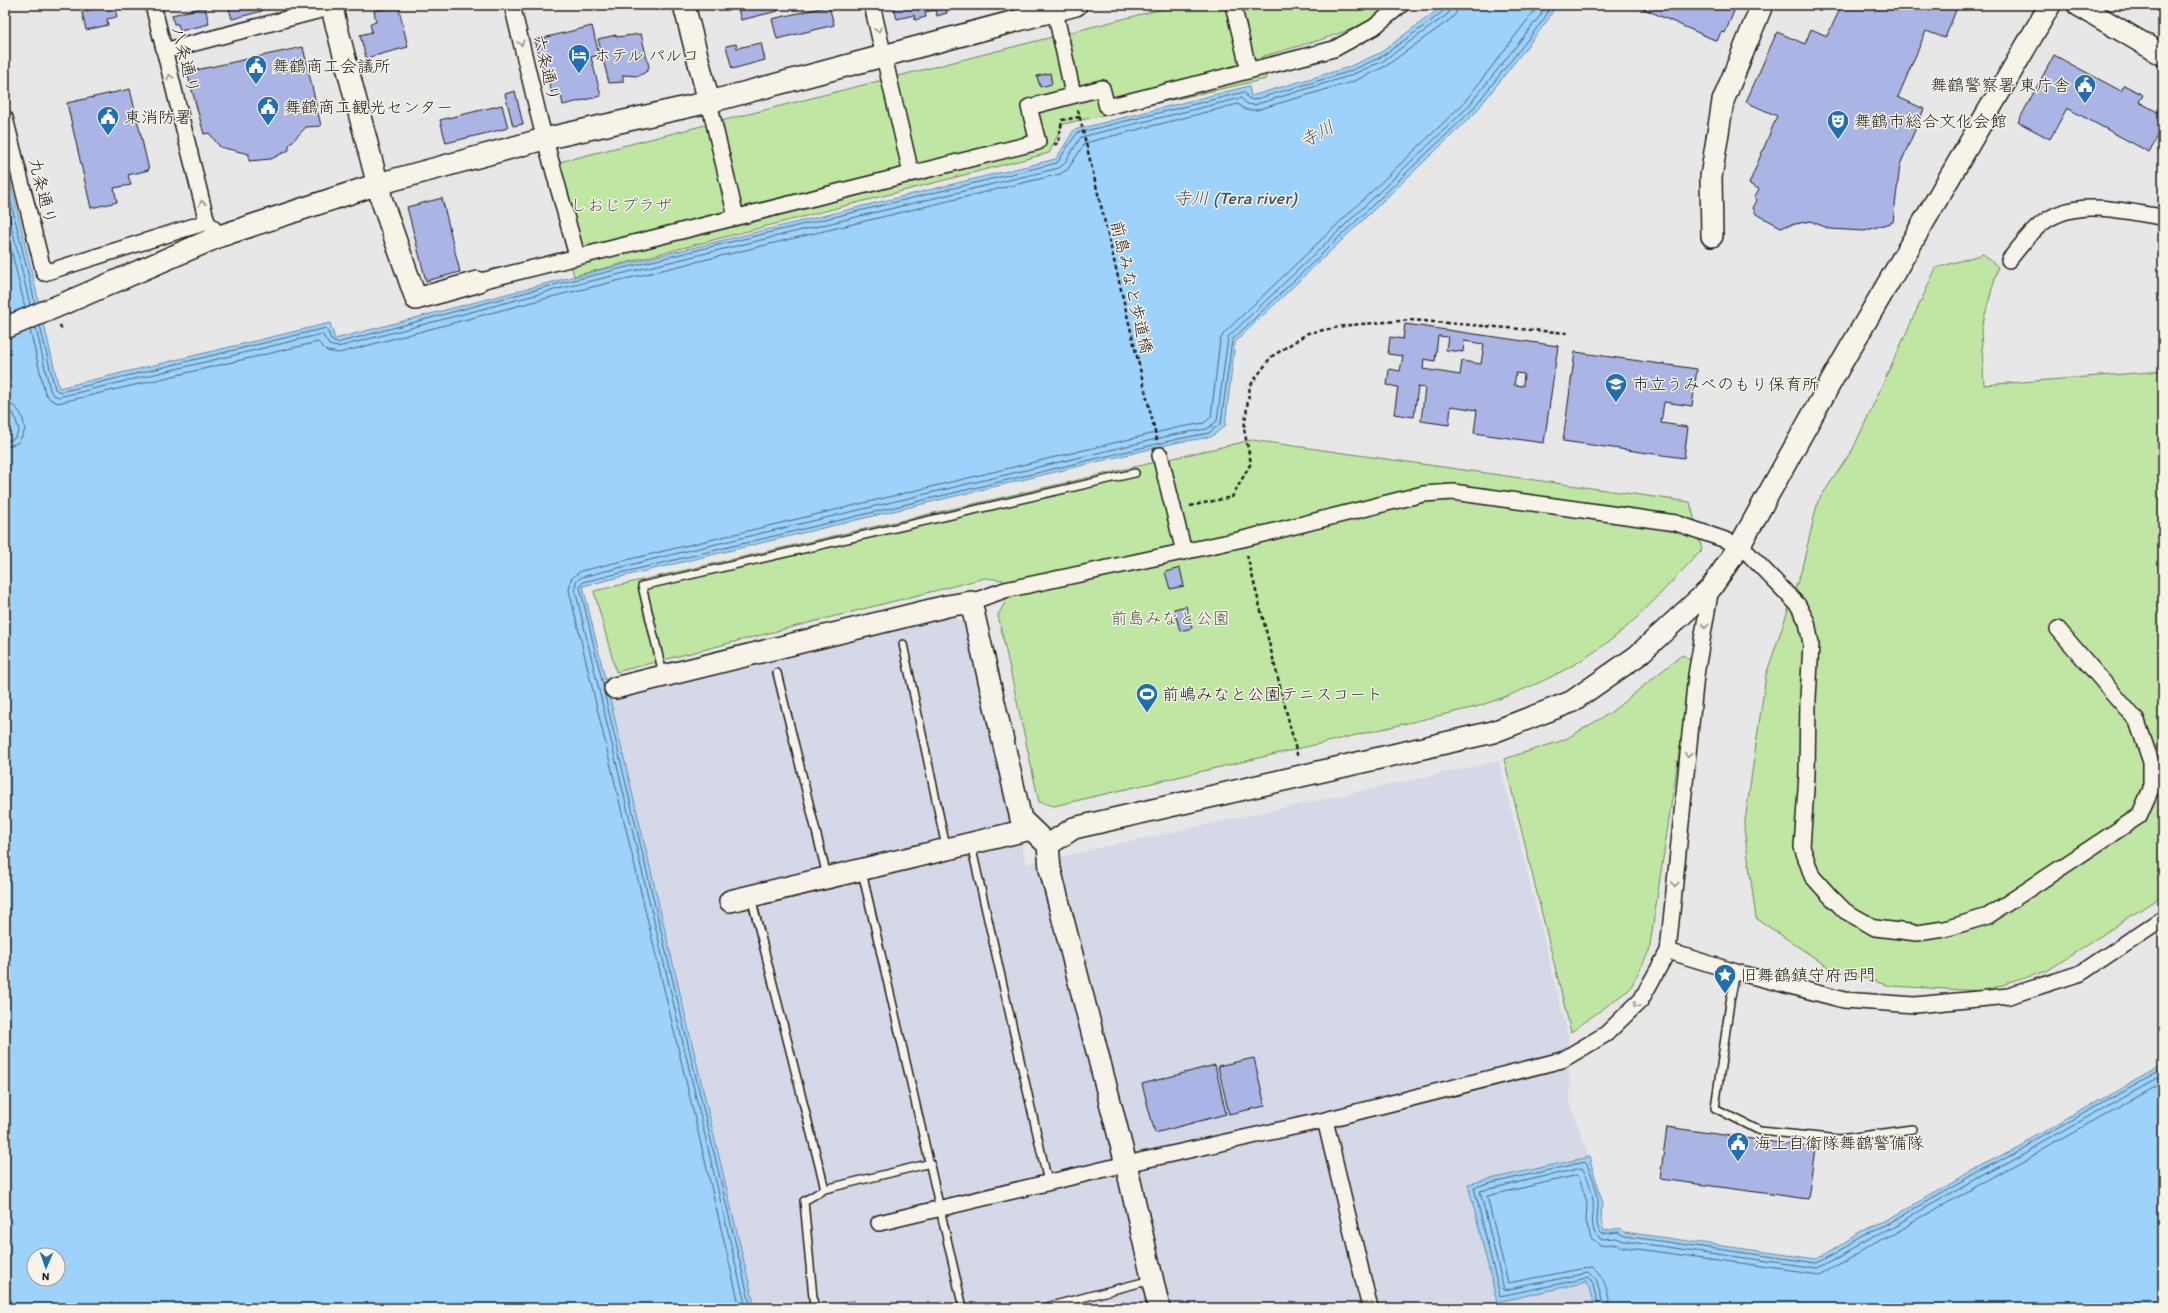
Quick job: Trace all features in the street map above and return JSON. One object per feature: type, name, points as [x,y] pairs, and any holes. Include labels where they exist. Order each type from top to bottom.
[{"type":"street","name":"八条通り","points":[[153,5],[164,51],[214,229]]},
{"type":"street","name":"六条通り","points":[[512,5],[544,139],[578,256]]},
{"type":"street","points":[[684,5],[736,217]]},
{"type":"street","points":[[872,5],[911,173]]},
{"type":"street","points":[[5,328],[70,301],[214,229],[544,139],[709,102],[885,56],[1054,8],[1076,5]]},
{"type":"street","points":[[1233,5],[1250,71]]},
{"type":"street","points":[[164,51],[335,6],[378,184],[416,299],[578,256],[1038,142],[1029,106],[1102,88],[1106,107],[1334,49],[1374,27],[1401,5]]},
{"type":"street","points":[[1712,236],[1711,177],[1723,101],[1762,5]]},
{"type":"street","points":[[1048,845],[1074,828],[1493,732],[1571,702],[1636,656],[1711,588],[1740,545],[1837,371],[2050,5]]},
{"type":"street","points":[[2078,5],[2163,55]]},
{"type":"street","points":[[1054,8],[1073,94]]},
{"type":"street","name":"九条通り","points":[[5,118],[44,273],[214,229]]},
{"type":"street","points":[[2009,260],[2028,236],[2044,222],[2064,211],[2086,207],[2163,217]]},
{"type":"street","points":[[1160,454],[1184,552]]},
{"type":"street","points":[[616,688],[947,606],[971,602],[1005,590],[1243,539],[1423,494],[1453,492],[1676,523],[1740,545],[1798,604],[1807,622],[1811,644],[1808,698],[1807,774],[1802,847],[1809,869],[1812,876],[1844,911],[1875,928],[1917,933],[1945,929],[1988,916],[2139,816],[2150,790],[2151,762],[2137,721],[2058,629]]},
{"type":"street","points":[[879,1224],[1048,1182],[1325,1120],[1562,1060],[1606,1034],[1641,1000],[1668,951],[1696,675],[1711,588]]},
{"type":"street","points":[[971,602],[1021,819],[1048,845],[1050,869],[1126,1164],[1159,1308]]},
{"type":"street","points":[[730,901],[1031,829]]},
{"type":"street","points":[[1668,951],[1736,972],[1852,1000],[1915,1005],[2009,996],[2081,973],[2163,918]]},
{"type":"street","points":[[1325,1120],[1370,1308]]},
{"type":"lane","points":[[664,676],[642,586],[1135,473]]},
{"type":"lane","points":[[903,644],[947,849]]},
{"type":"lane","points":[[777,673],[827,878]]},
{"type":"lane","points":[[970,844],[1048,1182]]},
{"type":"lane","points":[[861,870],[964,1308]]},
{"type":"lane","points":[[751,896],[824,1189]]},
{"type":"lane","points":[[1736,972],[1730,1002],[1715,1108],[1760,1131],[1768,1132],[1840,1139],[1913,1129]]},
{"type":"lane","points":[[814,1308],[804,1202],[824,1189],[931,1163]]},
{"type":"lane","points":[[1043,1308],[1152,1280]]},
{"type":"path","name":"前島みなと歩道橋","points":[[1080,117],[1160,454]]},
{"type":"path","points":[[1174,510],[1232,497],[1251,463],[1244,429],[1250,386],[1270,357],[1308,333],[1350,325],[1411,320],[1568,334]]},
{"type":"path","points":[[1243,539],[1302,776]]},
{"type":"shaded area","points":[[952,614],[970,628],[1026,864],[1499,761],[1568,1035],[1570,1103],[1589,1157],[1468,1184],[1588,1282],[1595,1308],[856,1308],[854,1300],[824,1308],[755,1308],[610,700]]},
{"type":"green space","name":"しおじプラザ","points":[[1178,5],[1389,5],[1369,23],[1320,40],[1261,57],[1266,79],[1063,124],[1049,153],[574,276],[544,166]]},
{"type":"green space","points":[[1983,254],[1998,267],[1981,330],[1984,385],[2163,371],[2163,895],[2047,971],[1983,991],[1891,986],[1831,969],[1756,918],[1744,828],[1766,675],[1801,572],[1818,501],[1853,449],[1936,268]]},
{"type":"green space","name":"前島みなと公園","points":[[1252,440],[1690,502],[1702,550],[1644,611],[1607,643],[1554,676],[1516,693],[1476,707],[1054,806],[1039,802],[998,615],[1007,599],[1003,580],[985,578],[616,672],[594,591]]},
{"type":"green space","points":[[1682,655],[1693,661],[1649,951],[1630,989],[1571,1032],[1504,759],[1564,740],[1610,713]]},
{"type":"water","points":[[1444,5],[1556,5],[1547,21],[1474,114],[1235,342],[1225,426],[1211,437],[1179,442],[583,586],[755,1308],[5,1308],[5,434],[10,431],[5,412],[5,159],[59,388],[330,323],[335,339],[556,281],[1056,159],[1074,130],[1249,86],[1251,96],[1346,68],[1380,53]]},
{"type":"water","points":[[2163,1065],[2163,1308],[1595,1308],[1587,1282],[1497,1302],[1468,1184],[1589,1157],[1602,1200],[1601,1220],[1604,1231],[1620,1228],[1624,1232],[1816,1259]]},
{"type":"water","points":[[854,1300],[856,1308],[824,1308]]},
{"type":"building","points":[[102,5],[114,5],[117,17],[107,19],[108,25],[86,30],[82,12]]},
{"type":"building","points":[[228,5],[260,5],[262,11],[232,19]]},
{"type":"building","points":[[398,5],[408,47],[366,58],[360,35],[372,32],[370,24],[376,22],[374,11]]},
{"type":"building","points":[[713,5],[732,5],[714,10]]},
{"type":"building","points":[[737,5],[777,5],[778,11],[741,20]]},
{"type":"building","points":[[893,5],[945,5],[947,13],[937,16],[936,10],[925,12],[926,17],[915,20],[914,15],[897,19]]},
{"type":"building","points":[[1635,5],[1731,5],[1730,9],[1734,11],[1725,33],[1721,32],[1717,41]]},
{"type":"building","name":"舞鶴市総合文化会館","points":[[1842,5],[1958,5],[1945,38],[1926,31],[1898,97],[1924,109],[1900,165],[1893,222],[1864,231],[1830,229],[1810,221],[1781,227],[1756,214],[1753,208],[1757,200],[1754,198],[1759,189],[1749,184],[1777,116],[1746,102],[1777,32],[1805,44],[1811,29],[1827,36]]},
{"type":"building","points":[[829,6],[834,25],[777,39],[772,19]]},
{"type":"building","points":[[205,7],[209,24],[180,31],[178,24],[174,24],[172,15]]},
{"type":"building","points":[[592,26],[599,55],[591,57],[601,96],[563,105],[561,95],[553,97],[545,69],[543,70],[535,40]]},
{"type":"building","points":[[641,34],[649,67],[647,71],[639,76],[623,75],[623,82],[609,83],[598,39],[616,35],[617,37]]},
{"type":"building","points":[[761,43],[765,60],[732,69],[726,46],[736,44],[737,48]]},
{"type":"building","points":[[303,47],[321,126],[306,127],[289,145],[289,150],[271,159],[249,161],[249,154],[220,147],[209,133],[204,134],[187,72]]},
{"type":"building","name":"舞鶴警察署 東庁舎","points":[[2054,55],[2121,91],[2124,85],[2143,95],[2139,102],[2163,115],[2163,127],[2149,152],[2067,108],[2050,139],[2018,122]]},
{"type":"building","points":[[1050,73],[1052,84],[1040,87],[1037,76]]},
{"type":"building","name":"東消防署","points":[[130,89],[149,170],[128,175],[131,185],[114,188],[117,202],[91,208],[67,103]]},
{"type":"building","points":[[515,91],[523,124],[513,126],[505,94]]},
{"type":"building","points":[[502,105],[508,128],[446,143],[440,120]]},
{"type":"building","points":[[442,198],[460,272],[426,281],[407,207]]},
{"type":"building","points":[[1405,324],[1558,346],[1544,443],[1474,433],[1477,410],[1451,406],[1449,425],[1421,421],[1425,388],[1418,387],[1414,417],[1394,414],[1398,387],[1387,385],[1389,369],[1400,371],[1403,356],[1388,354],[1390,337],[1403,339]],"holes":[[[1438,336],[1448,337],[1446,350],[1463,352],[1464,341],[1484,344],[1481,364],[1462,361],[1460,375],[1423,369],[1424,359],[1435,361]],[[1516,373],[1524,374],[1523,386],[1514,385]]]},
{"type":"building","name":"市立うみべのもり保育所","points":[[1575,352],[1697,369],[1692,406],[1664,402],[1661,423],[1688,427],[1684,458],[1563,441]]},
{"type":"building","points":[[1180,568],[1184,586],[1170,589],[1165,572]]},
{"type":"building","points":[[1186,606],[1192,628],[1180,631],[1174,609]]},
{"type":"building","points":[[1254,1058],[1265,1106],[1229,1114],[1218,1066]]},
{"type":"building","points":[[1215,1065],[1226,1114],[1155,1133],[1142,1084]]},
{"type":"building","name":"海上自衛隊舞鶴警備隊","points":[[1667,1127],[1815,1148],[1808,1199],[1660,1179]]},
{"type":"place","name":"ホテル パルコ","points":[[579,74]]},
{"type":"place","name":"舞鶴商工会議所","points":[[256,86]]},
{"type":"place","name":"舞鶴警察署 東庁舎","points":[[2085,104]]},
{"type":"place","name":"舞鶴商工観光センター","points":[[268,126]]},
{"type":"place","name":"東消防署","points":[[108,136]]},
{"type":"place","name":"舞鶴市総合文化会館","points":[[1838,140]]},
{"type":"place","name":"市立うみべのもり保育所","points":[[1616,404]]},
{"type":"place","name":"前嶋みなと公園テニスコート","points":[[1147,714]]},
{"type":"place","name":"旧舞鶴鎮守府西門","points":[[1725,994]]},
{"type":"place","name":"海上自衛隊舞鶴警備隊","points":[[1738,1162]]},
{"type":"water label","name":"寺川","points":[[1317,134]]},
{"type":"water label","name":"寺川 (Tera river)","points":[[1235,198]]}]
